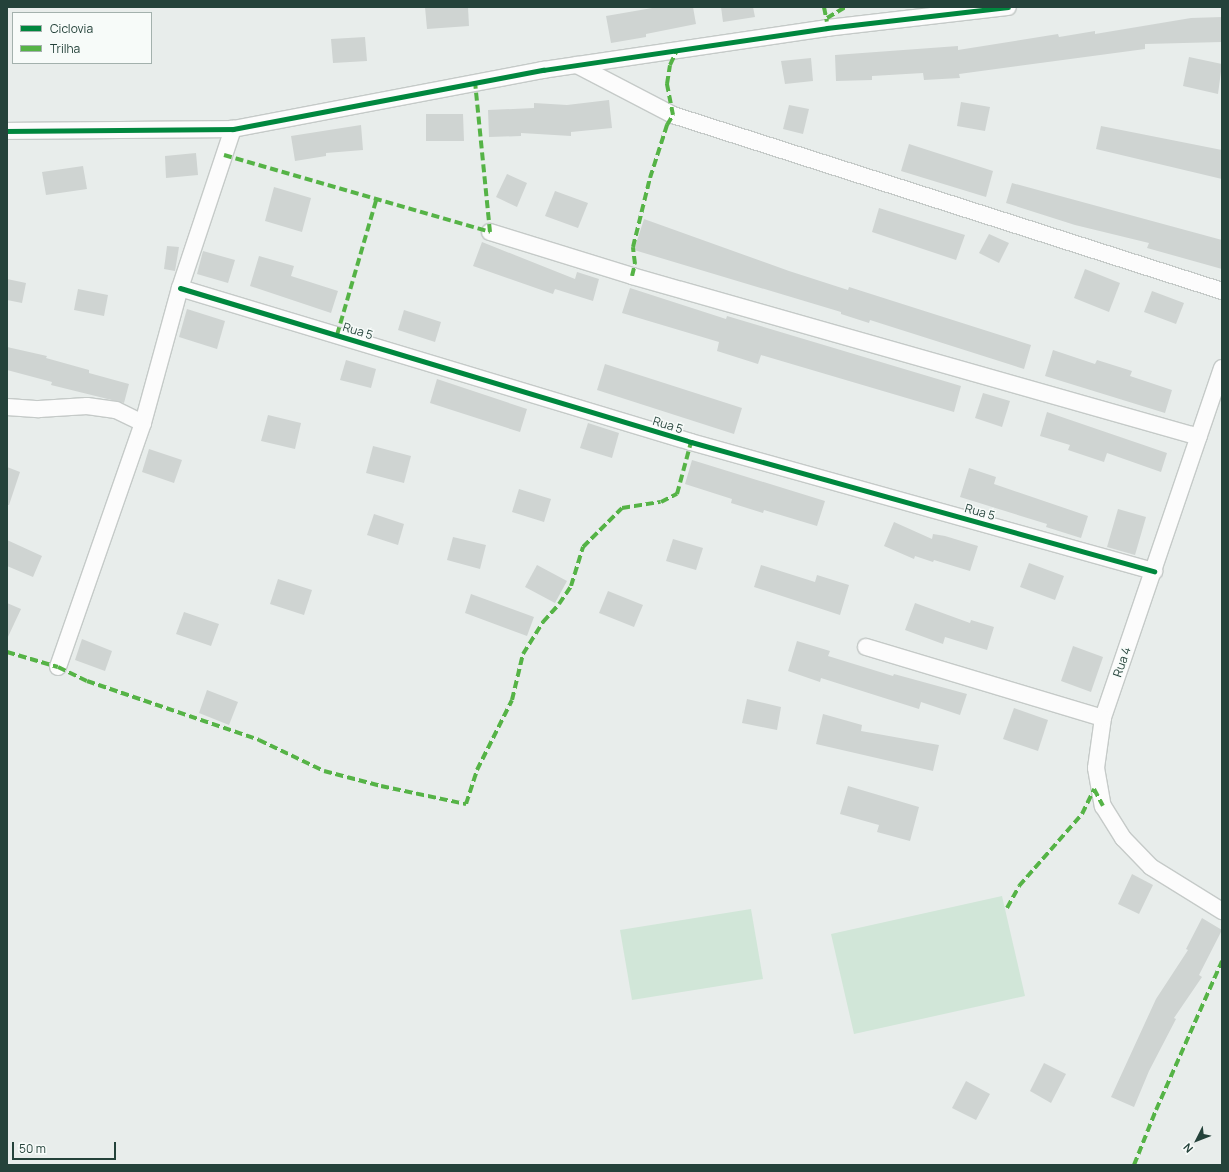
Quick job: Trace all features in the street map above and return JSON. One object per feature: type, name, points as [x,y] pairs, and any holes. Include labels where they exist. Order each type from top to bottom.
[{"type":"street","points":[[7,131],[233,129],[577,65],[827,28],[1008,7]]},
{"type":"street","points":[[577,65],[673,114],[1222,290]]},
{"type":"street","points":[[58,667],[143,424],[180,288],[233,129]]},
{"type":"street","points":[[490,232],[632,276],[1199,437]]},
{"type":"street","name":"Rua 5","points":[[180,288],[691,442],[1154,571]]},
{"type":"street","name":"Rua 4","points":[[1222,368],[1103,718],[1096,768],[1103,806],[1123,838],[1151,867],[1222,911]]},
{"type":"street","points":[[7,407],[39,409],[87,406],[116,410],[143,424]]},
{"type":"street","points":[[866,647],[1103,718]]},
{"type":"green space","points":[[1002,896],[1025,996],[854,1034],[831,934]]},
{"type":"green space","points":[[751,909],[763,979],[632,1000],[620,930]]},
{"type":"building","points":[[425,7],[468,7],[469,26],[427,29]]},
{"type":"building","points":[[658,7],[693,7],[696,24],[646,34],[646,37],[611,43],[606,16]]},
{"type":"building","points":[[721,7],[753,7],[755,17],[723,22]]},
{"type":"building","points":[[1222,17],[1222,42],[1145,44],[1145,49],[959,74],[960,78],[924,80],[923,73],[872,76],[872,80],[836,81],[835,55],[958,46],[958,50],[1058,34],[1059,37],[1095,31],[1095,34],[1191,18]]},
{"type":"building","points":[[365,37],[367,61],[333,63],[331,39]]},
{"type":"building","points":[[1189,57],[1222,64],[1218,94],[1183,86]]},
{"type":"building","points":[[811,58],[813,81],[785,84],[781,61]]},
{"type":"building","points":[[609,100],[612,128],[571,132],[571,136],[521,133],[521,136],[489,137],[488,110],[534,108],[534,103],[567,105]]},
{"type":"building","points":[[961,102],[990,107],[985,131],[957,126]]},
{"type":"building","points":[[789,105],[809,109],[803,134],[783,129]]},
{"type":"building","points":[[426,114],[463,114],[464,141],[426,141]]},
{"type":"building","points":[[361,125],[363,150],[326,153],[326,156],[295,161],[291,136]]},
{"type":"building","points":[[1101,126],[1222,150],[1222,179],[1096,149]]},
{"type":"building","points":[[909,144],[993,171],[986,197],[901,171]]},
{"type":"building","points":[[196,153],[198,175],[166,178],[165,156]]},
{"type":"building","points":[[83,166],[87,189],[46,195],[42,172]]},
{"type":"building","points":[[507,174],[527,183],[517,207],[496,197]]},
{"type":"building","points":[[1012,183],[1222,240],[1222,269],[1147,248],[1149,243],[1075,225],[1006,203]]},
{"type":"building","points":[[274,187],[311,198],[302,232],[265,221]]},
{"type":"building","points":[[555,191],[588,203],[578,228],[545,216]]},
{"type":"building","points":[[879,208],[965,235],[956,260],[872,232]]},
{"type":"building","points":[[644,219],[789,271],[848,290],[849,287],[1031,345],[1024,369],[870,320],[869,323],[841,314],[841,312],[634,250]]},
{"type":"building","points":[[989,234],[1009,243],[999,263],[979,253]]},
{"type":"building","points":[[482,242],[575,279],[577,272],[599,279],[593,301],[555,289],[553,294],[473,266]]},
{"type":"building","points":[[167,246],[179,247],[175,271],[164,269]]},
{"type":"building","points":[[203,251],[235,260],[228,283],[197,274]]},
{"type":"building","points":[[259,256],[294,266],[291,276],[338,291],[331,313],[250,286]]},
{"type":"building","points":[[1085,269],[1120,283],[1109,312],[1074,298]]},
{"type":"building","points":[[7,279],[26,283],[22,303],[7,300]]},
{"type":"building","points":[[630,288],[726,319],[727,316],[961,386],[954,412],[761,355],[758,364],[717,351],[719,342],[622,313]]},
{"type":"building","points":[[78,289],[108,295],[104,316],[74,310]]},
{"type":"building","points":[[1152,291],[1184,303],[1176,324],[1144,312]]},
{"type":"building","points":[[187,309],[225,321],[217,349],[179,337]]},
{"type":"building","points":[[404,310],[441,322],[435,342],[398,330]]},
{"type":"building","points":[[7,347],[47,356],[46,358],[89,370],[89,373],[129,384],[124,403],[51,385],[52,382],[7,370]]},
{"type":"building","points":[[1053,350],[1095,364],[1097,360],[1132,371],[1130,376],[1172,390],[1165,413],[1045,376]]},
{"type":"building","points":[[346,360],[376,369],[371,388],[340,380]]},
{"type":"building","points":[[605,364],[742,408],[734,434],[597,390]]},
{"type":"building","points":[[437,379],[527,409],[520,432],[430,403]]},
{"type":"building","points":[[983,393],[1010,401],[1002,427],[975,418]]},
{"type":"building","points":[[1047,412],[1167,453],[1161,472],[1107,453],[1104,462],[1068,450],[1070,445],[1040,436]]},
{"type":"building","points":[[268,415],[301,423],[295,449],[261,441]]},
{"type":"building","points":[[588,423],[619,433],[612,458],[580,448]]},
{"type":"building","points":[[373,446],[411,456],[404,483],[366,473]]},
{"type":"building","points":[[149,449],[182,460],[174,483],[142,472]]},
{"type":"building","points":[[692,460],[825,501],[817,526],[764,510],[763,513],[731,503],[732,499],[685,484]]},
{"type":"building","points":[[7,467],[20,472],[9,505],[7,505]]},
{"type":"building","points":[[969,468],[996,477],[994,484],[1088,516],[1081,538],[1046,527],[1047,524],[960,497]]},
{"type":"building","points":[[519,489],[551,499],[544,522],[512,512]]},
{"type":"building","points":[[1118,509],[1146,517],[1135,555],[1107,547]]},
{"type":"building","points":[[374,514],[404,524],[398,545],[367,535]]},
{"type":"building","points":[[894,522],[932,539],[933,534],[978,546],[970,571],[934,560],[933,562],[915,556],[914,559],[884,546]]},
{"type":"building","points":[[453,537],[486,545],[480,569],[447,560]]},
{"type":"building","points":[[673,539],[703,548],[696,570],[666,561]]},
{"type":"building","points":[[7,540],[42,556],[33,577],[7,566]]},
{"type":"building","points":[[1029,563],[1064,576],[1055,600],[1020,587]]},
{"type":"building","points":[[537,565],[567,581],[555,603],[525,587]]},
{"type":"building","points":[[761,565],[815,582],[817,575],[849,585],[840,615],[754,587]]},
{"type":"building","points":[[278,579],[312,590],[304,615],[270,604]]},
{"type":"building","points":[[608,591],[643,605],[634,627],[599,613]]},
{"type":"building","points":[[471,594],[534,617],[527,636],[465,613]]},
{"type":"building","points":[[7,603],[21,609],[7,639]]},
{"type":"building","points":[[915,603],[970,623],[971,620],[994,627],[987,650],[945,637],[943,644],[905,630]]},
{"type":"building","points":[[184,612],[219,624],[211,646],[176,634]]},
{"type":"building","points":[[82,639],[112,651],[105,671],[75,660]]},
{"type":"building","points":[[797,641],[830,651],[828,656],[893,676],[894,674],[967,694],[960,715],[921,702],[919,709],[821,678],[820,682],[788,671]]},
{"type":"building","points":[[1073,646],[1103,657],[1091,692],[1061,681]]},
{"type":"building","points":[[207,690],[238,702],[229,725],[199,713]]},
{"type":"building","points":[[747,699],[781,707],[777,730],[742,723]]},
{"type":"building","points":[[1014,708],[1048,720],[1038,751],[1003,739]]},
{"type":"building","points":[[823,714],[862,725],[861,731],[939,745],[933,771],[816,744]]},
{"type":"building","points":[[848,786],[919,807],[910,841],[877,832],[879,825],[840,814]]},
{"type":"building","points":[[1132,874],[1153,885],[1139,914],[1118,904]]},
{"type":"building","points":[[1202,918],[1222,930],[1199,975],[1202,977],[1174,1018],[1176,1019],[1149,1071],[1134,1107],[1111,1097],[1156,999],[1188,950],[1186,949]]},
{"type":"building","points":[[1044,1063],[1066,1074],[1051,1103],[1030,1091]]},
{"type":"building","points":[[966,1081],[990,1094],[976,1120],[952,1108]]},
{"type":"marked path","points":[[824,7],[827,22]]},
{"type":"marked path","points":[[827,18],[845,7]]},
{"type":"marked path","points":[[632,276],[635,264],[633,247],[650,178],[667,125],[673,115],[667,84],[670,65],[677,50]]},
{"type":"marked path","points":[[224,155],[490,232],[475,83]]},
{"type":"marked path","points":[[337,335],[376,201]]},
{"type":"marked path","points":[[7,652],[58,667],[87,681],[259,740],[324,771],[381,786],[466,804],[477,770],[512,700],[523,654],[543,622],[559,604],[571,586],[583,547],[622,508],[661,502],[677,494],[691,442]]},
{"type":"marked path","points":[[1007,908],[1019,886],[1082,814],[1094,789],[1103,806]]},
{"type":"marked path","points":[[1134,1165],[1156,1110],[1222,961]]},
{"type":"cycle path","points":[[7,131],[233,129],[543,70],[827,28],[1008,7]]},
{"type":"cycle path","points":[[180,288],[691,442],[1154,571]]}]
